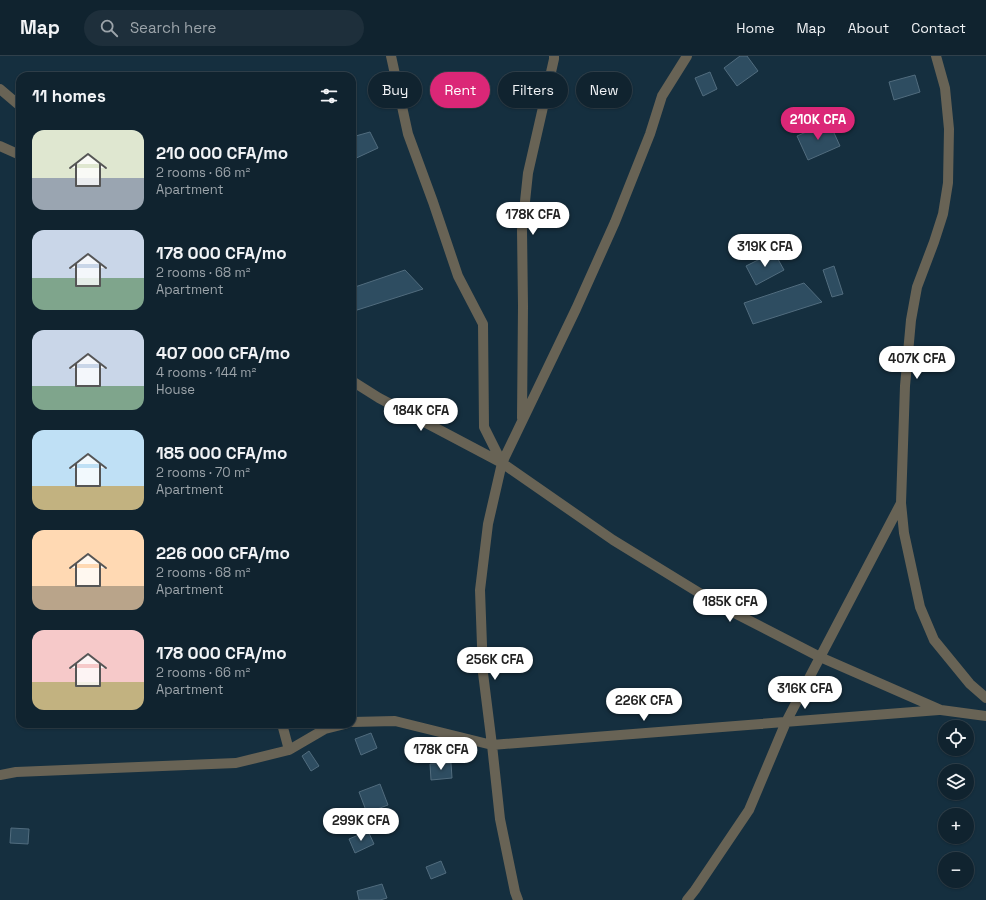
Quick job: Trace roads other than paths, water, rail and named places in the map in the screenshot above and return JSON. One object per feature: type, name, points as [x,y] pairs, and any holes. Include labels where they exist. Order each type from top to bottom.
[{"type":"street","points":[[391,56],[408,134],[458,276],[483,324],[484,427],[502,463]]},
{"type":"street","points":[[522,422],[522,230],[528,172],[545,102],[554,56]]},
{"type":"street","points":[[518,900],[500,819],[483,673],[480,590],[488,524],[502,463],[576,309],[615,222],[650,134],[662,96],[687,56]]},
{"type":"street","points":[[936,56],[945,88],[949,129],[948,183],[943,214],[917,287],[911,320],[905,386],[901,503],[904,534],[920,607],[934,640],[970,684],[986,698]]},
{"type":"street","points":[[0,89],[16,103]]},
{"type":"street","points":[[0,146],[16,153]]},
{"type":"street","points":[[356,384],[379,398],[502,463],[613,540],[719,605],[820,657],[942,710]]},
{"type":"street","points":[[687,900],[749,810],[786,722],[901,503]]},
{"type":"street","points":[[356,722],[395,721],[492,745],[942,710],[986,716]]},
{"type":"street","points":[[283,728],[289,750]]},
{"type":"street","points":[[0,775],[16,772],[236,763],[289,750],[329,728]]}]
